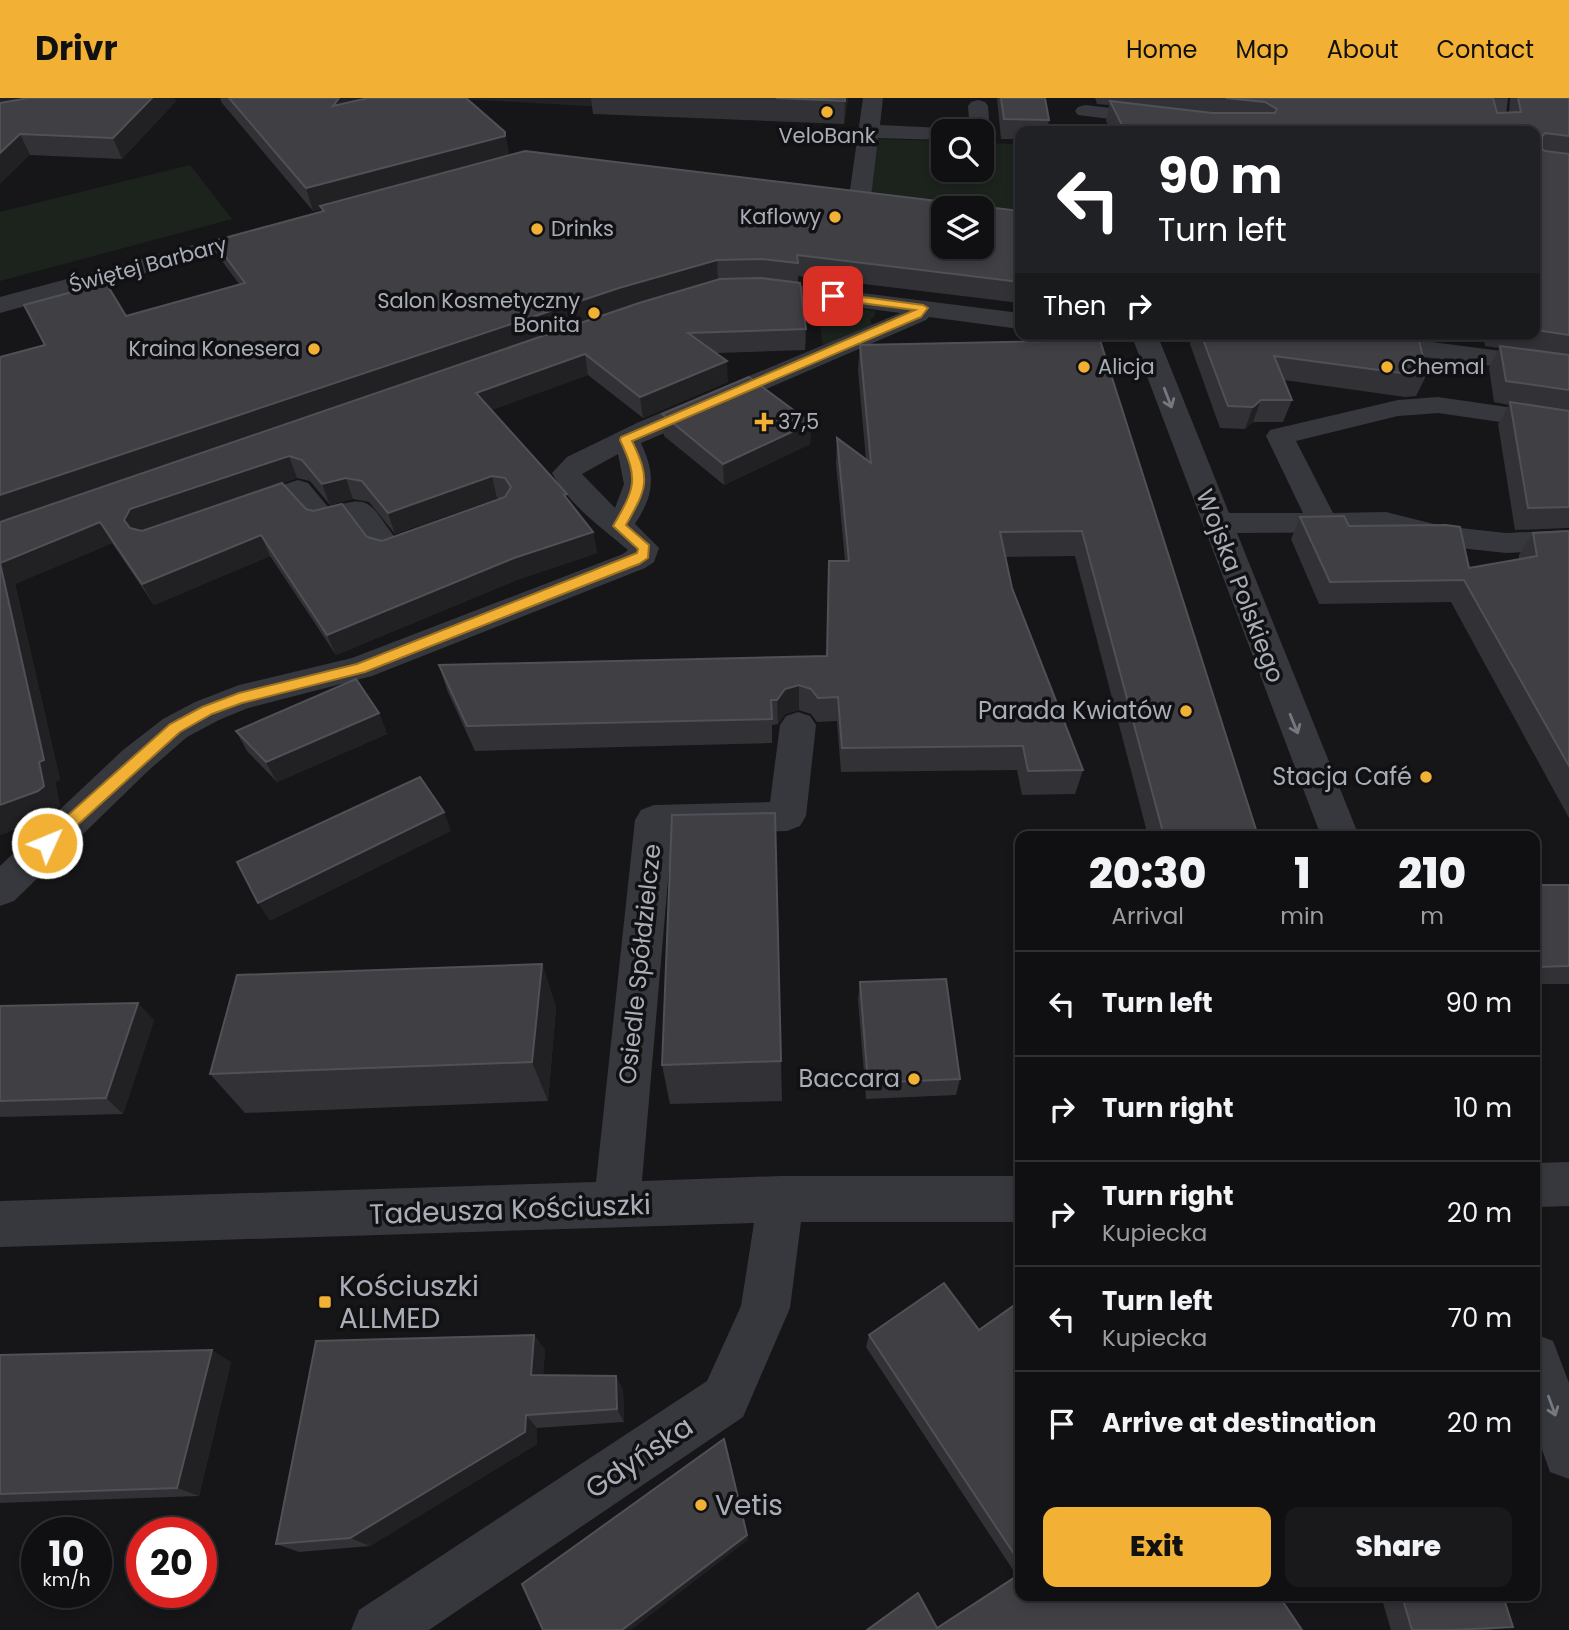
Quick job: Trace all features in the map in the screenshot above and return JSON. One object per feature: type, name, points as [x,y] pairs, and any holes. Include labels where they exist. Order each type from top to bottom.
[{"type":"street","points":[[860,197],[873,98]]},
{"type":"street","points":[[1498,98],[1496,115],[1499,126]]},
{"type":"street","points":[[978,106],[979,119]]},
{"type":"street","points":[[1085,114],[1208,126]]},
{"type":"street","points":[[869,131],[931,134]]},
{"type":"street","points":[[833,194],[888,200]]},
{"type":"street","name":"Świętej Barbary","points":[[0,305],[290,226]]},
{"type":"street","points":[[719,290],[783,290],[1015,320]]},
{"type":"street","points":[[0,890],[100,793],[175,728],[239,698],[360,668],[634,561],[643,555],[644,548],[588,498],[568,473],[577,463],[917,315],[923,308]]},
{"type":"street","name":"Wojska Polskiego","points":[[1146,340],[1338,831]]},
{"type":"street","points":[[1395,340],[1438,343],[1569,368]]},
{"type":"street","points":[[1323,523],[1280,436],[1398,408],[1438,405],[1569,424]]},
{"type":"street","points":[[620,526],[636,498],[639,483],[638,466],[626,440]]},
{"type":"street","points":[[231,478],[250,506]]},
{"type":"street","points":[[214,519],[298,489],[323,521],[357,509],[388,550],[449,527]]},
{"type":"street","points":[[1216,523],[1387,522],[1442,536],[1506,543],[1569,540]]},
{"type":"street","name":"Osiedle Spółdzielcze","points":[[617,1205],[654,820],[787,816],[798,726]]},
{"type":"street","points":[[1540,1185],[1569,1184]]},
{"type":"street","name":"Tadeusza Kościuszki","points":[[0,1224],[780,1199],[1015,1199]]},
{"type":"street","name":"Gdyńska","points":[[379,1630],[725,1399],[765,1308],[780,1199]]},
{"type":"street","points":[[1540,1373],[1569,1453]]},
{"type":"shaded area","points":[[446,98],[715,98],[710,113]]},
{"type":"shaded area","points":[[878,139],[931,141],[931,182],[994,182],[994,143],[1015,144],[1015,209],[994,207],[994,196],[931,196],[931,200],[869,193]]},
{"type":"shaded area","points":[[190,165],[232,219],[0,281],[0,212]]},
{"type":"shaded area","points":[[817,304],[875,311],[870,320],[873,325],[823,346]]},
{"type":"building","points":[[28,98],[152,98],[113,138],[20,134],[0,153],[0,103]]},
{"type":"building","points":[[229,98],[339,98],[333,106],[368,98],[466,98],[505,132],[505,136],[306,188]]},
{"type":"building","points":[[776,98],[845,98],[845,101]]},
{"type":"building","points":[[1001,98],[1045,98],[1049,120],[1004,119]]},
{"type":"building","points":[[1226,98],[1493,98],[1497,113],[1521,112],[1518,98],[1569,98],[1569,136],[1545,133],[1542,136],[1542,149],[1569,154],[1569,335],[1540,331],[1540,126],[1122,126],[1110,101],[1212,113],[1275,113],[1277,109],[1265,102]]},
{"type":"building","points":[[525,151],[931,200],[931,259],[994,259],[994,208],[1015,210],[1015,281],[797,255],[798,263],[761,259],[717,260],[619,288],[0,495],[0,357],[45,345],[24,305],[106,283],[126,316],[245,283],[214,241],[324,211],[320,206]]},
{"type":"building","points":[[761,278],[800,283],[806,329],[688,333],[727,361],[640,397],[585,354],[476,393],[567,494],[564,495],[593,532],[514,558],[327,635],[261,535],[142,584],[100,522],[0,563],[0,522],[639,303],[720,279]],"holes":[[[289,456],[302,460],[322,484],[346,478],[362,481],[388,513],[492,476],[505,478],[511,487],[505,497],[382,541],[367,537],[342,504],[313,511],[306,509],[282,483],[142,531],[130,528],[124,520],[130,509]]]},
{"type":"building","points":[[1100,340],[1256,831],[1163,831],[1082,531],[1000,532],[1012,588],[1083,770],[1028,771],[1023,746],[842,748],[838,697],[818,698],[811,689],[799,685],[785,689],[777,700],[771,700],[772,719],[467,726],[439,665],[827,656],[829,561],[849,561],[837,438],[871,463],[860,345]]},
{"type":"building","points":[[1203,340],[1419,340],[1427,374],[1416,375],[1274,356],[1292,400],[1261,400],[1253,407],[1228,406]]},
{"type":"building","points":[[1500,346],[1569,355],[1569,390],[1506,381]]},
{"type":"building","points":[[749,377],[811,423],[723,464],[662,414]]},
{"type":"building","points":[[1510,402],[1569,411],[1569,507],[1528,508]]},
{"type":"building","points":[[1344,516],[1349,526],[1460,527],[1469,568],[1537,556],[1533,533],[1569,531],[1569,766],[1464,580],[1330,582],[1300,517]]},
{"type":"building","points":[[0,563],[44,760],[39,762],[44,786],[38,791],[0,805]]},
{"type":"building","points":[[356,679],[379,713],[266,762],[236,731]]},
{"type":"building","points":[[420,777],[444,812],[258,903],[237,862]]},
{"type":"building","points":[[775,813],[781,1061],[662,1065],[672,815]]},
{"type":"building","points":[[1540,885],[1569,885],[1569,966],[1540,967]]},
{"type":"building","points":[[542,964],[532,1062],[210,1074],[237,975]]},
{"type":"building","points":[[946,979],[960,1079],[868,1083],[860,982]]},
{"type":"building","points":[[138,1003],[106,1098],[0,1101],[0,1006]]},
{"type":"building","points":[[944,1283],[979,1330],[1015,1305],[1015,1555],[869,1335]]},
{"type":"building","points":[[534,1335],[531,1375],[616,1376],[617,1409],[526,1415],[525,1432],[350,1538],[276,1544],[316,1341]]},
{"type":"building","points":[[212,1350],[177,1488],[0,1494],[0,1355]]},
{"type":"building","points":[[724,1439],[747,1535],[622,1630],[543,1630],[522,1584]]},
{"type":"building","points":[[1015,1577],[1015,1601],[1282,1601],[1302,1630],[867,1630],[918,1593],[937,1628]]},
{"type":"building","points":[[1403,1601],[1505,1601],[1513,1627],[1451,1630],[1412,1630]]},
{"type":"place","name":"VeloBank","points":[[827,112]]},
{"type":"place","name":"Kaflowy","points":[[835,217]]},
{"type":"place","name":"Drinks","points":[[537,229]]},
{"type":"place","name":"Salon Kosmetyczny Bonita","points":[[594,313]]},
{"type":"place","name":"Kraina Konesera","points":[[314,349]]},
{"type":"place","name":"Alicja","points":[[1084,367]]},
{"type":"place","name":"Chemal","points":[[1387,367]]},
{"type":"place","name":"37,5","points":[[764,422]]},
{"type":"place","name":"Parada Kwiatów","points":[[1186,711]]},
{"type":"place","name":"Stacja Café","points":[[1426,777]]},
{"type":"place","name":"Baccara","points":[[914,1079]]},
{"type":"place","name":"Kościuszki ALLMED","points":[[325,1302]]},
{"type":"place","name":"Vetis","points":[[701,1505]]},
{"type":"route","points":[[47,843],[136,760],[175,728],[207,711],[239,698],[360,668],[634,561],[643,555],[644,548],[620,526],[636,498],[639,483],[638,466],[626,440],[917,315],[923,308],[833,296]]}]
